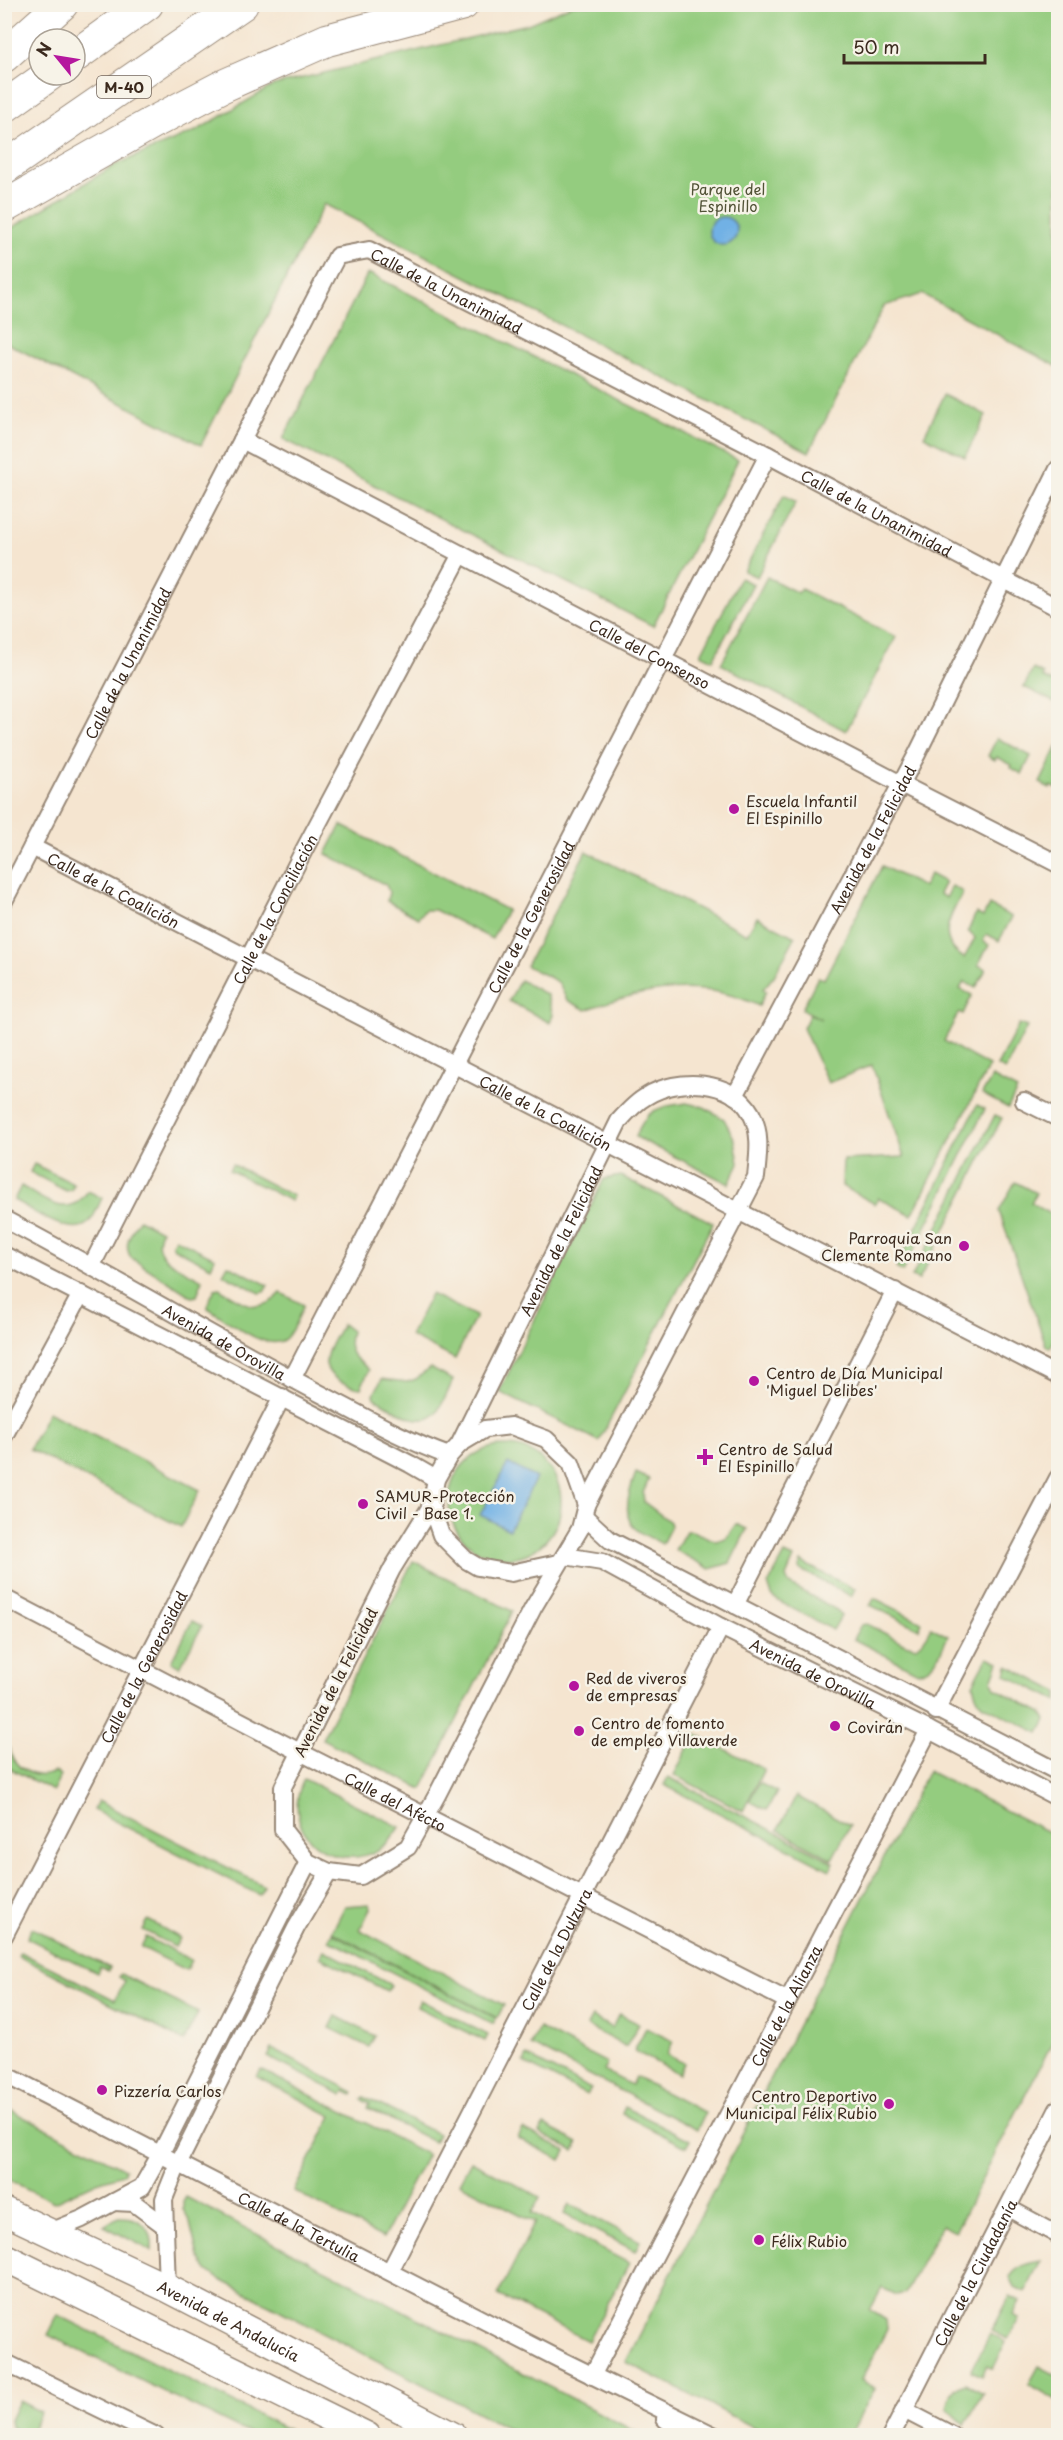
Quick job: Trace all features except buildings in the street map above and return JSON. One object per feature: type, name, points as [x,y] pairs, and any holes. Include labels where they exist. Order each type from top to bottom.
[{"type":"highway","points":[[4,56],[62,4]]},
{"type":"highway","points":[[87,47],[147,4]]},
{"type":"highway","name":"M-40","points":[[4,168],[242,4]]},
{"type":"highway","points":[[4,207],[152,123],[223,86],[286,58],[327,40],[463,4]]},
{"type":"highway","points":[[4,107],[32,87]]},
{"type":"main road","name":"Avenida de Andalucía","points":[[4,2211],[167,2288],[453,2436]]},
{"type":"main road","points":[[4,2257],[367,2436]]},
{"type":"street","name":"Calle de la Unanimidad","points":[[4,901],[337,256],[369,250],[1059,608]]},
{"type":"street","name":"Calle del Consenso","points":[[242,440],[1059,864]]},
{"type":"street","name":"Calle de la Generosidad","points":[[292,1378],[768,455]]},
{"type":"street","points":[[1004,580],[1059,469]]},
{"type":"street","name":"Calle de la Conciliación","points":[[92,1265],[461,554]]},
{"type":"street","name":"Avenida de la Felicidad","points":[[454,1450],[619,1121],[647,1096],[663,1089],[692,1084],[711,1086],[735,1096],[901,784],[1004,580]]},
{"type":"street","name":"Calle de la Coalición","points":[[32,848],[1059,1376]]},
{"type":"street","points":[[585,1511],[572,1463],[546,1438],[511,1426],[485,1429],[454,1450],[436,1479],[431,1506],[441,1535],[466,1560],[478,1567],[512,1573],[561,1560],[580,1529],[585,1511],[756,1177],[759,1141],[751,1113],[735,1096]]},
{"type":"street","points":[[1024,1101],[1059,1118]]},
{"type":"street","name":"Avenida de Orovilla","points":[[4,1219],[92,1265],[292,1378],[420,1445],[454,1450]]},
{"type":"street","name":"Avenida de Orovilla","points":[[4,1255],[282,1397],[436,1479]]},
{"type":"street","points":[[735,1605],[895,1292]]},
{"type":"street","points":[[4,1436],[81,1294]]},
{"type":"street","name":"Calle de la Generosidad","points":[[4,1936],[282,1397]]},
{"type":"street","points":[[936,1710],[1059,1478]]},
{"type":"street","name":"Avenida de la Felicidad","points":[[431,1506],[392,1569],[283,1787],[284,1830],[308,1862],[329,1872],[361,1876],[408,1847],[533,1608],[561,1560]]},
{"type":"street","name":"Avenida de Orovilla","points":[[585,1511],[610,1540],[1059,1772]]},
{"type":"street","name":"Avenida de Orovilla","points":[[561,1560],[602,1562],[721,1627],[929,1730],[1059,1798]]},
{"type":"street","name":"Calle del Afécto","points":[[4,1598],[788,2001]]},
{"type":"street","name":"Calle de la Dulzura","points":[[390,2271],[721,1627]]},
{"type":"street","name":"Calle de la Alianza","points":[[592,2376],[929,1730]]},
{"type":"street","points":[[50,2232],[82,2219],[142,2187],[308,1862]]},
{"type":"street","points":[[167,2288],[164,2199],[178,2164],[296,1928],[329,1872]]},
{"type":"street","name":"Calle de la Tertulia","points":[[4,2074],[592,2376],[715,2436]]},
{"type":"street","name":"Calle de la Ciudadanía","points":[[891,2436],[1059,2109]]},
{"type":"street","points":[[112,2202],[134,2203],[165,2226]]},
{"type":"street","points":[[1008,2208],[1059,2235]]},
{"type":"street","points":[[4,2362],[156,2436]]},
{"type":"street","name":"Calle de la Tertulia","points":[[592,2376],[678,2427],[689,2436]]},
{"type":"street","points":[[904,2410],[954,2436]]},
{"type":"green space","name":"Parque del Espinillo","points":[[572,5],[1058,5],[1058,367],[922,294],[884,306],[809,452],[324,204],[201,445],[5,342],[5,232],[115,165],[196,131],[274,85],[528,24]]},
{"type":"green space","points":[[368,273],[738,460],[653,626],[283,439]]},
{"type":"green space","points":[[945,394],[986,415],[965,457],[924,436]]},
{"type":"green space","points":[[784,495],[796,502],[757,577],[744,571]]},
{"type":"green space","points":[[767,577],[798,593],[801,589],[896,637],[846,731],[721,664]]},
{"type":"green space","points":[[740,578],[753,584],[713,660],[701,654]]},
{"type":"green space","points":[[1033,669],[1043,674],[1042,677],[1058,685],[1058,704],[1024,687]]},
{"type":"green space","points":[[997,738],[1031,756],[1022,774],[1011,768],[1012,765],[997,757],[995,760],[988,756]]},
{"type":"green space","points":[[1058,746],[1058,789],[1040,783]]},
{"type":"green space","points":[[341,825],[507,910],[492,939],[435,910],[425,910],[418,918],[387,901],[389,892],[386,885],[326,854]]},
{"type":"green space","points":[[586,851],[747,934],[757,917],[795,937],[774,976],[763,989],[766,991],[759,1006],[738,997],[694,989],[651,992],[586,1010],[567,1000],[559,984],[551,978],[526,966]]},
{"type":"green space","points":[[882,866],[923,887],[930,874],[945,882],[939,894],[946,898],[952,886],[963,892],[950,918],[947,935],[955,951],[964,958],[975,938],[968,931],[976,913],[983,917],[989,905],[1012,917],[999,941],[987,934],[983,941],[989,945],[978,965],[986,969],[976,988],[964,982],[960,989],[972,995],[963,1014],[959,1012],[944,1041],[989,1066],[912,1215],[878,1198],[875,1204],[842,1186],[843,1160],[904,1157],[872,1065],[828,1083],[803,1028],[810,1014],[821,1019],[802,1009],[818,977],[824,979]]},
{"type":"green space","points":[[520,980],[547,995],[553,1015],[550,1023],[509,1001]]},
{"type":"green space","points":[[1019,1024],[1027,1027],[1005,1070],[997,1066]]},
{"type":"green space","points":[[992,1077],[1017,1090],[1008,1108],[982,1094]]},
{"type":"green space","points":[[686,1103],[704,1107],[724,1119],[735,1140],[739,1163],[729,1184],[636,1137],[648,1115],[660,1108]]},
{"type":"green space","points":[[977,1105],[985,1109],[903,1272],[896,1268]]},
{"type":"green space","points":[[995,1115],[1002,1118],[919,1280],[912,1277]]},
{"type":"green space","points":[[34,1164],[74,1184],[71,1190],[66,1191],[30,1172]]},
{"type":"green space","points":[[232,1164],[293,1196],[291,1201],[229,1170]]},
{"type":"green space","points":[[621,1176],[713,1223],[599,1441],[499,1392],[604,1179]]},
{"type":"green space","points":[[1015,1182],[1036,1193],[1031,1203],[1058,1218],[1058,1333],[1050,1348],[1046,1346],[999,1211]]},
{"type":"green space","points":[[21,1186],[56,1205],[72,1205],[88,1191],[102,1198],[88,1223],[81,1227],[72,1227],[51,1221],[14,1200]]},
{"type":"green space","points":[[139,1219],[161,1231],[158,1241],[159,1249],[170,1262],[202,1280],[197,1296],[192,1297],[131,1258],[128,1253],[128,1242]]},
{"type":"green space","points":[[175,1238],[215,1258],[211,1267],[174,1248],[172,1244]]},
{"type":"green space","points":[[228,1265],[268,1285],[264,1292],[260,1293],[223,1274]]},
{"type":"green space","points":[[219,1288],[250,1305],[265,1305],[281,1293],[304,1305],[289,1335],[278,1342],[269,1342],[247,1333],[208,1308],[215,1289]]},
{"type":"green space","points":[[431,1294],[476,1316],[455,1359],[410,1336]]},
{"type":"green space","points":[[342,1324],[351,1331],[349,1345],[352,1354],[369,1370],[361,1388],[342,1382],[328,1370],[326,1363],[329,1348]]},
{"type":"green space","points":[[430,1368],[453,1380],[435,1414],[428,1418],[413,1418],[405,1415],[375,1398],[374,1394],[382,1379],[407,1382],[416,1379]]},
{"type":"green space","points":[[48,1412],[200,1490],[181,1527],[29,1449]]},
{"type":"green space","points":[[505,1446],[527,1450],[545,1462],[557,1480],[561,1502],[557,1524],[545,1542],[527,1554],[505,1558],[483,1554],[465,1542],[453,1524],[449,1502],[453,1480],[465,1462],[483,1450]]},
{"type":"green space","points":[[636,1473],[649,1479],[643,1493],[644,1502],[670,1522],[671,1526],[662,1544],[637,1530],[629,1518],[628,1503]]},
{"type":"green space","points":[[736,1524],[747,1529],[730,1563],[710,1569],[675,1550],[686,1531],[692,1531],[716,1541],[726,1538]]},
{"type":"green space","points":[[785,1554],[794,1558],[786,1577],[789,1584],[837,1610],[841,1616],[833,1630],[778,1601],[772,1595],[768,1585]]},
{"type":"green space","points":[[413,1561],[512,1611],[422,1789],[322,1739]]},
{"type":"green space","points":[[801,1562],[855,1589],[851,1596],[799,1569]]},
{"type":"green space","points":[[874,1598],[922,1622],[919,1629],[870,1605]]},
{"type":"green space","points":[[192,1621],[202,1626],[180,1667],[171,1662]]},
{"type":"green space","points":[[867,1624],[905,1644],[916,1647],[923,1641],[931,1627],[948,1636],[934,1663],[918,1672],[853,1639],[861,1625]]},
{"type":"green space","points":[[988,1657],[999,1662],[992,1681],[995,1688],[1042,1713],[1046,1720],[1039,1733],[983,1705],[977,1699],[973,1684]]},
{"type":"green space","points":[[1008,1666],[1058,1692],[1058,1701],[1006,1675]]},
{"type":"green space","points":[[695,1734],[764,1769],[743,1811],[674,1775]]},
{"type":"green space","points":[[5,1745],[9,1748],[15,1762],[26,1771],[40,1775],[55,1772],[61,1775],[53,1791],[5,1766]]},
{"type":"green space","name":"Centro Deportivo Municipal Félix Rubio","points":[[928,1771],[1058,1837],[1058,2031],[955,2232],[942,2225],[905,2293],[897,2295],[882,2288],[870,2310],[886,2320],[887,2329],[861,2380],[875,2388],[850,2435],[769,2435],[626,2362]]},
{"type":"green space","points":[[668,1777],[834,1862],[830,1870],[664,1785]]},
{"type":"green space","points":[[304,1779],[400,1827],[384,1846],[365,1855],[345,1857],[326,1851],[311,1840],[300,1823],[297,1803]]},
{"type":"green space","points":[[759,1783],[777,1792],[767,1810],[749,1801]]},
{"type":"green space","points":[[796,1796],[850,1825],[832,1859],[778,1830]]},
{"type":"green space","points":[[98,1801],[264,1886],[259,1895],[93,1810]]},
{"type":"green space","points":[[369,1904],[370,1909],[360,1930],[504,2005],[497,2018],[332,1932],[345,1906]]},
{"type":"green space","points":[[148,1920],[180,1938],[175,1947],[143,1930]]},
{"type":"green space","points":[[32,1928],[110,1968],[108,1971],[100,1967],[97,1973],[27,1938]]},
{"type":"green space","points":[[332,1933],[496,2018],[493,2024],[329,1940]]},
{"type":"green space","points":[[146,1937],[191,1960],[186,1970],[141,1947]]},
{"type":"green space","points":[[324,1950],[391,1985],[387,1991],[320,1957]]},
{"type":"green space","points":[[20,1952],[115,2000],[125,1981],[119,1977],[121,1974],[198,2013],[184,2041],[18,1956]]},
{"type":"green space","points":[[420,2000],[488,2035],[485,2041],[417,2007]]},
{"type":"green space","points":[[619,2014],[639,2024],[626,2047],[587,2026],[592,2017],[612,2028]]},
{"type":"green space","points":[[336,2016],[375,2036],[369,2047],[330,2028]]},
{"type":"green space","points":[[539,2028],[607,2063],[604,2071],[631,2085],[635,2077],[705,2113],[697,2130],[531,2045]]},
{"type":"green space","points":[[646,2028],[673,2041],[667,2055],[684,2063],[679,2074],[634,2051]]},
{"type":"green space","points":[[272,2049],[354,2092],[353,2095],[345,2091],[343,2095],[268,2057]]},
{"type":"green space","points":[[527,2056],[591,2089],[587,2095],[524,2063]]},
{"type":"green space","points":[[261,2070],[427,2154],[383,2238],[294,2191],[332,2116],[257,2077]]},
{"type":"green space","points":[[364,2097],[438,2134],[434,2142],[368,2108],[370,2104],[362,2100]]},
{"type":"green space","points":[[4,2107],[125,2169],[123,2174],[97,2182],[54,2202],[5,2178]]},
{"type":"green space","points":[[625,2107],[690,2140],[686,2147],[622,2114]]},
{"type":"green space","points":[[544,2125],[578,2143],[574,2151],[539,2133]]},
{"type":"green space","points":[[523,2129],[566,2151],[561,2160],[518,2138]]},
{"type":"green space","points":[[471,2161],[540,2197],[532,2213],[629,2263],[588,2341],[498,2295],[535,2222],[459,2183]]},
{"type":"green space","points":[[186,2197],[642,2435],[521,2435],[219,2279],[207,2270],[198,2257],[190,2223],[183,2209]]},
{"type":"green space","points":[[569,2204],[640,2241],[635,2251],[564,2214]]},
{"type":"green space","points":[[118,2217],[133,2219],[144,2225],[151,2236],[152,2251],[104,2226]]},
{"type":"green space","points":[[1041,2261],[1025,2292],[1015,2287],[1010,2277],[1016,2270]]},
{"type":"green space","points":[[1010,2296],[1020,2301],[1013,2315],[1019,2319],[1008,2339],[992,2331]]},
{"type":"green space","points":[[58,2315],[299,2435],[252,2435],[48,2335]]},
{"type":"green space","points":[[990,2334],[1006,2342],[993,2369],[987,2366],[982,2376],[971,2371]]},
{"type":"green space","points":[[1039,2366],[1058,2376],[1058,2401],[1029,2384]]},
{"type":"green space","points":[[966,2383],[983,2393],[965,2425],[947,2408],[955,2389]]},
{"type":"green space","points":[[19,2401],[41,2412],[32,2430],[24,2434],[11,2427],[10,2420]]},
{"type":"water","points":[[723,217],[733,221],[737,231],[733,241],[723,245],[713,241],[709,231],[713,221]]},
{"type":"water","points":[[508,1463],[536,1478],[509,1530],[480,1515]]},
{"type":"place","name":"Escuela Infantil El Espinillo","points":[[734,809]]},
{"type":"place","name":"Parroquia San Clemente Romano","points":[[964,1246]]},
{"type":"place","name":"Centro de Día Municipal 'Miguel Delibes'","points":[[754,1381]]},
{"type":"place","name":"Centro de Salud El Espinillo","points":[[705,1457]]},
{"type":"place","name":"SAMUR-Protección Civil - Base 1.","points":[[363,1504]]},
{"type":"place","name":"Red de viveros de empresas","points":[[574,1686]]},
{"type":"place","name":"Covirán","points":[[835,1726]]},
{"type":"place","name":"Centro de fomento de empleo Villaverde","points":[[579,1731]]},
{"type":"place","name":"Pizzería Carlos","points":[[102,2090]]},
{"type":"place","name":"Centro Deportivo Municipal Félix Rubio","points":[[889,2104]]},
{"type":"place","name":"Félix Rubio","points":[[759,2240]]}]
